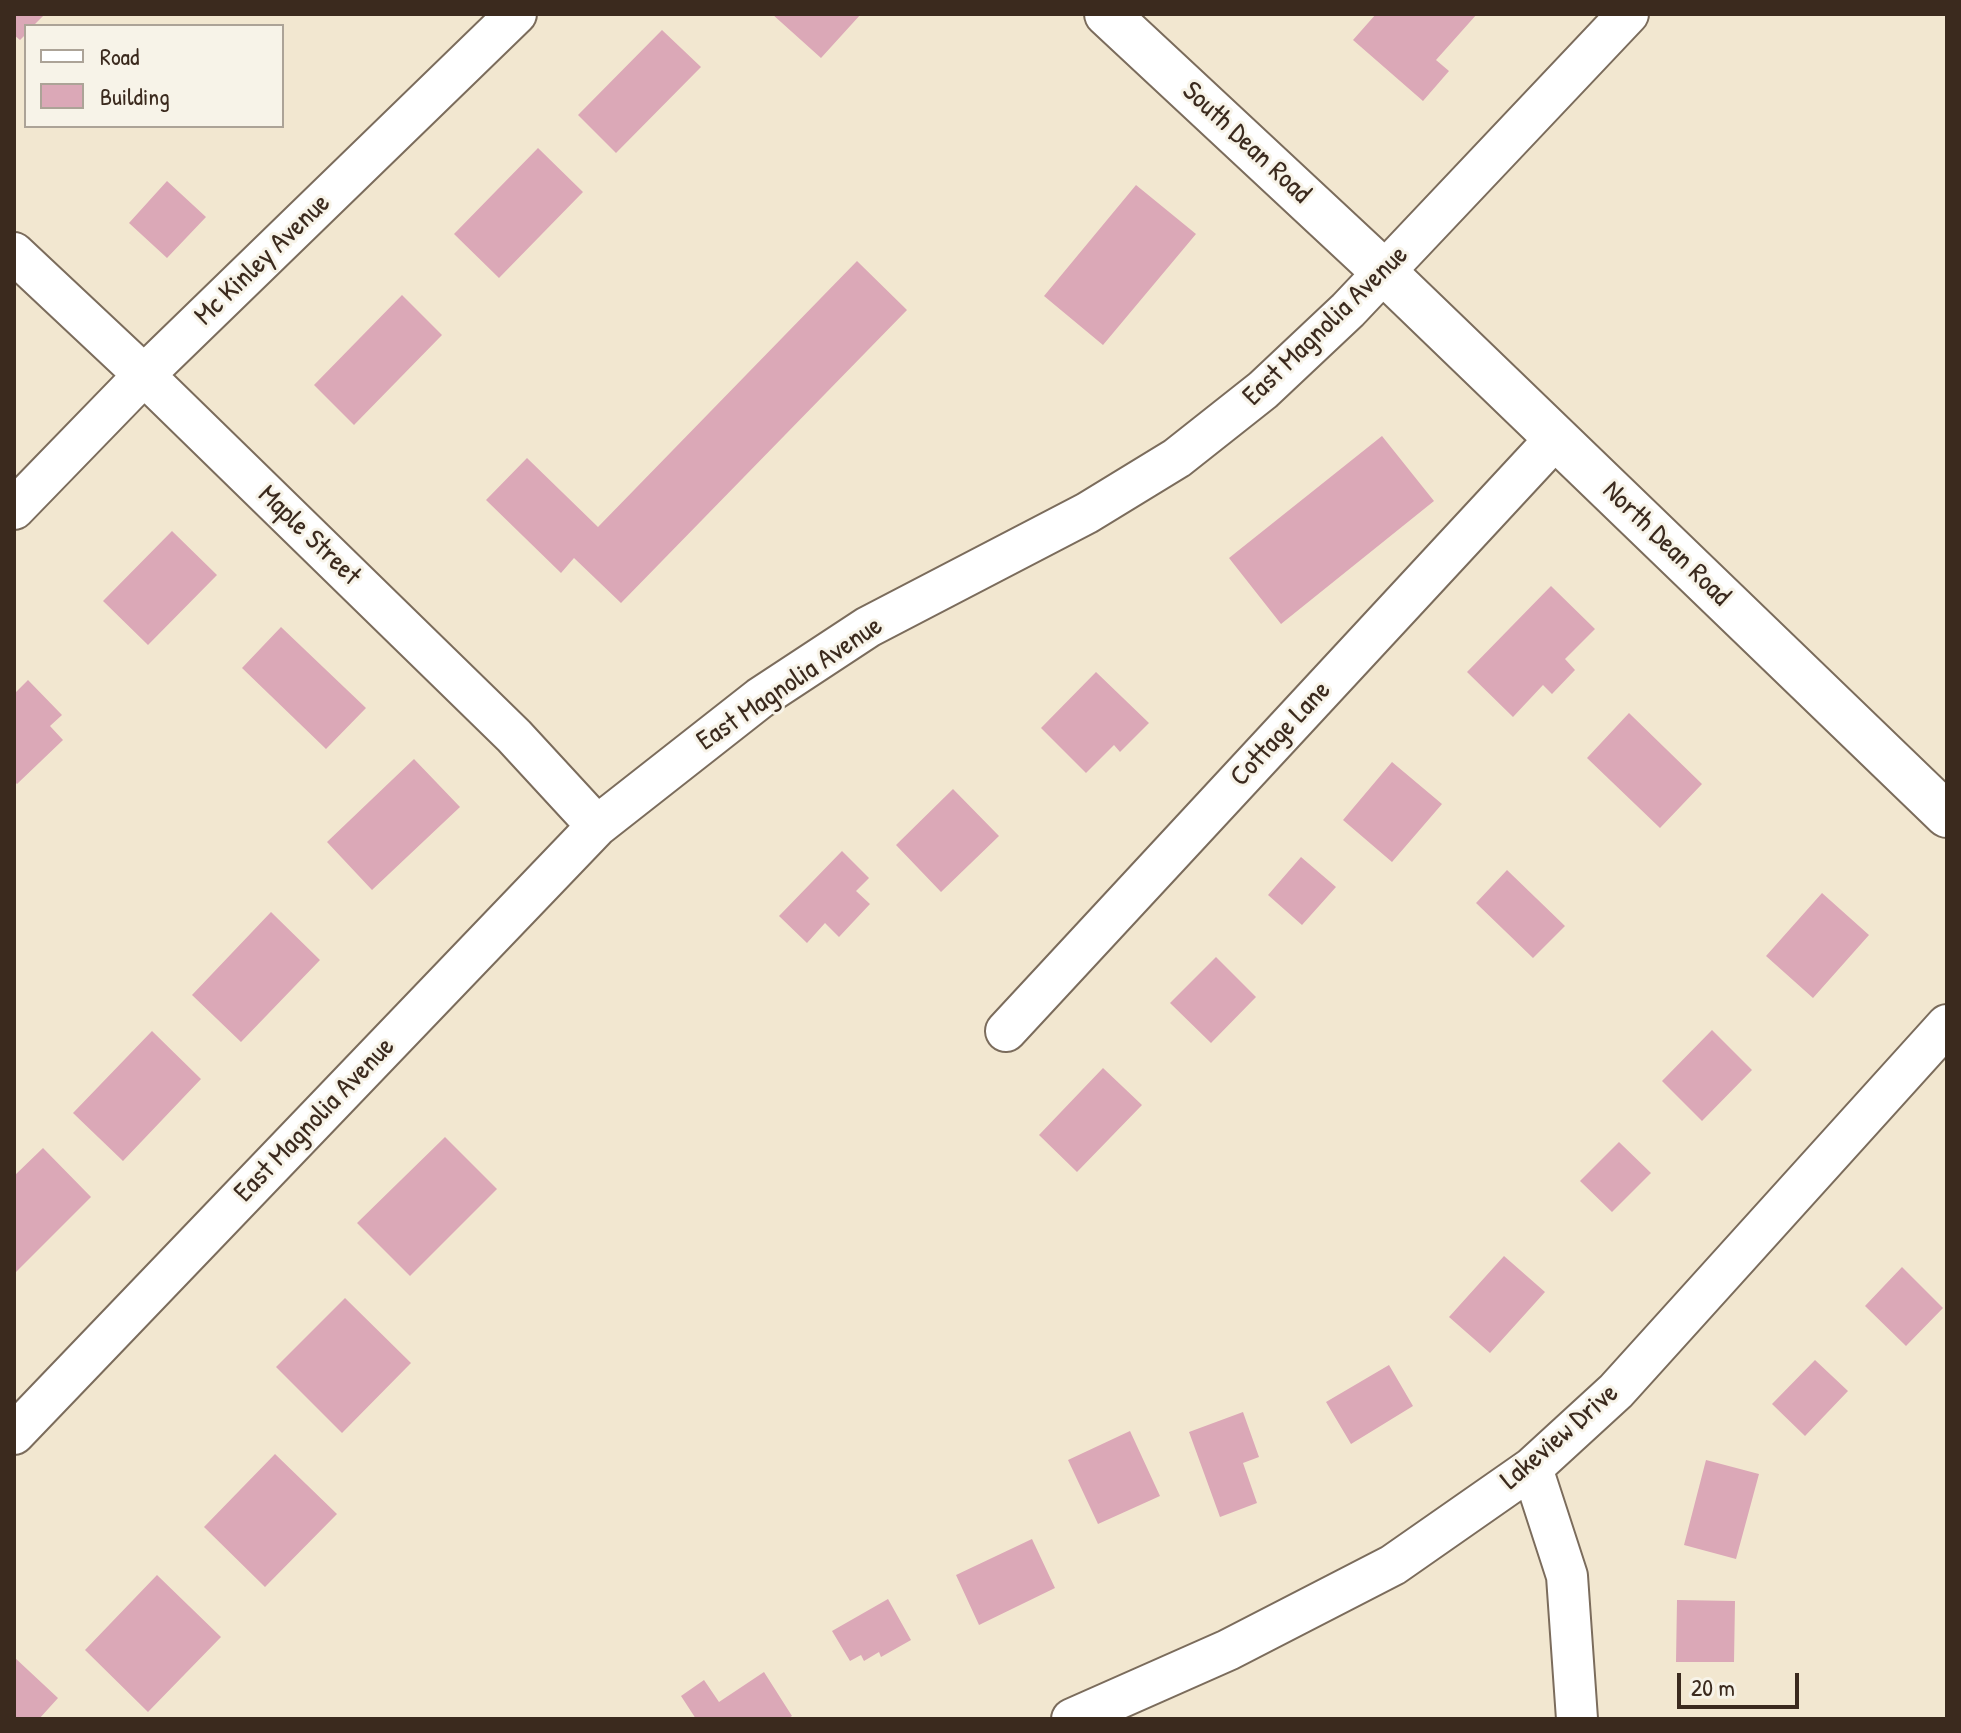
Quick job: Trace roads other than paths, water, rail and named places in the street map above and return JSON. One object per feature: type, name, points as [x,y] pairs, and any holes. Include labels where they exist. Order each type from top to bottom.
[{"type":"street","name":"Mc Kinley Avenue","points":[[14,509],[144,375],[516,14]]},
{"type":"street","name":"South Dean Road","points":[[1107,14],[1385,273]]},
{"type":"street","name":"East Magnolia Avenue","points":[[14,1434],[597,826],[760,698],[868,627],[1087,513],[1177,458],[1263,390],[1385,273],[1628,14]]},
{"type":"street","name":"Maple Street","points":[[14,253],[144,375],[514,736],[597,826]]},
{"type":"street","name":"North Dean Road","points":[[1385,273],[1947,815]]},
{"type":"street","name":"Cottage Lane","points":[[1006,1031],[1556,438]]},
{"type":"street","name":"Lakeview Drive","points":[[1072,1719],[1228,1650],[1393,1565],[1532,1468],[1616,1391],[1947,1025]]},
{"type":"street","points":[[1532,1468],[1567,1576],[1577,1719]]}]
